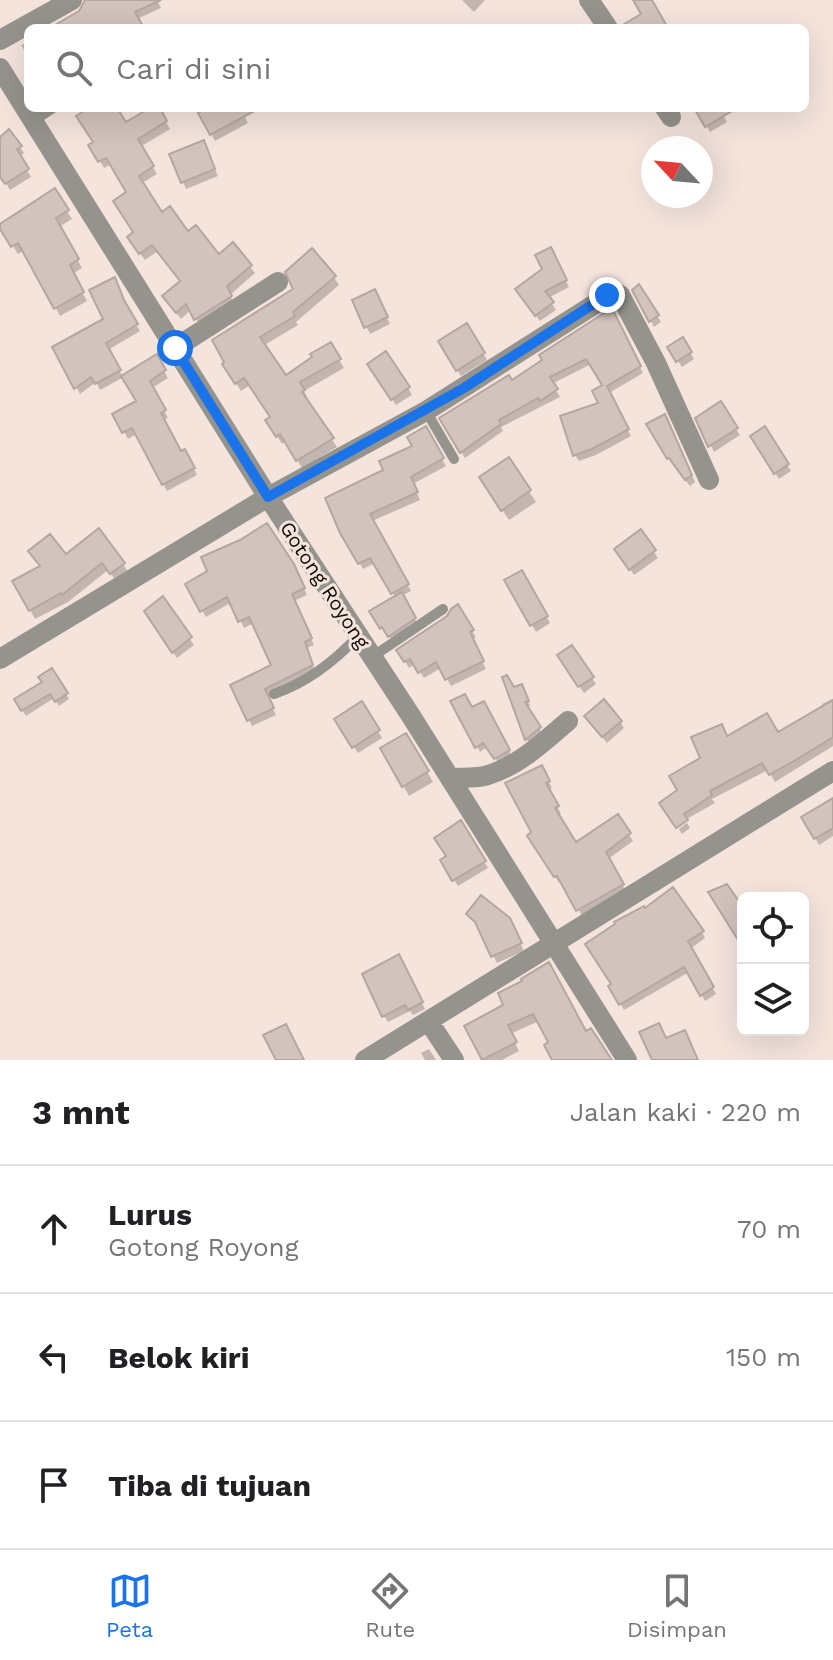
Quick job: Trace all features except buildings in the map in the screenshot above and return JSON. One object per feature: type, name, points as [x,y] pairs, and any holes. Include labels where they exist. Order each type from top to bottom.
[{"type":"street","points":[[29,24],[72,0]]},
{"type":"street","points":[[589,0],[605,24]]},
{"type":"street","points":[[0,40],[24,27]]},
{"type":"street","name":"Gotong Royong","points":[[0,68],[24,107]]},
{"type":"street","name":"Gotong Royong","points":[[27,112],[268,497],[627,1060]]},
{"type":"street","points":[[175,348],[278,282]]},
{"type":"street","points":[[0,659],[268,497],[426,411],[614,292],[620,295],[656,363],[709,480]]},
{"type":"street","points":[[450,778],[479,777],[501,770],[543,743],[568,721]]},
{"type":"street","points":[[365,1060],[833,771]]},
{"type":"street","points":[[429,1022],[454,1060]]},
{"type":"lane","points":[[33,121],[47,112]]},
{"type":"lane","points":[[426,411],[454,459]]},
{"type":"lane","points":[[372,657],[443,609]]},
{"type":"lane","points":[[274,694],[295,687],[322,670],[358,636]]},
{"type":"route","points":[[175,348],[268,497],[426,411],[607,295]]}]
